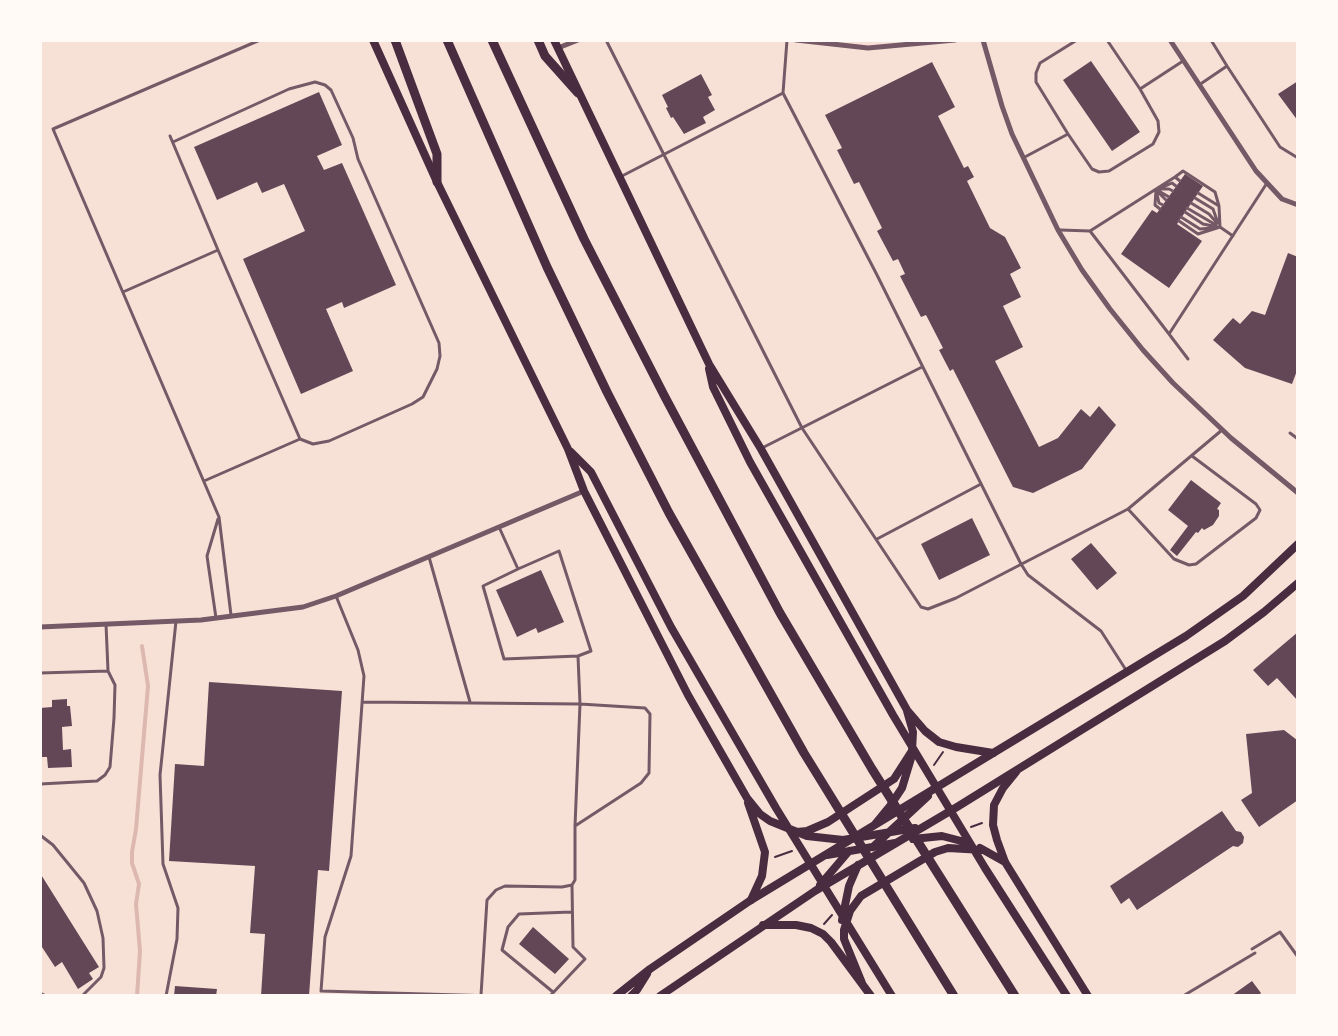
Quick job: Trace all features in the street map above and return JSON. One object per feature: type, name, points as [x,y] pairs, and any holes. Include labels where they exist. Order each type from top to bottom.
[{"type":"highway","points":[[395,40],[437,154],[437,182]]},
{"type":"highway","points":[[447,40],[552,278],[669,513],[804,753],[954,996]]},
{"type":"highway","points":[[492,40],[590,249],[698,460],[780,613],[872,769],[1015,996]]},
{"type":"highway","points":[[538,40],[545,56],[578,93]]},
{"type":"main road","points":[[374,40],[437,182],[568,449],[584,491],[688,695],[747,798],[760,814],[770,821],[807,836],[825,839],[851,839],[923,827]]},
{"type":"main road","points":[[556,44],[618,178],[709,364],[761,449],[907,710],[925,731],[939,742],[993,753]]},
{"type":"main road","points":[[709,364],[713,387],[750,462],[893,715],[985,868],[1067,996]]},
{"type":"main road","points":[[568,449],[591,471],[677,637],[776,808],[892,996]]},
{"type":"main road","points":[[616,996],[650,969],[751,900],[1186,636],[1243,596],[1298,544]]},
{"type":"main road","points":[[660,996],[815,891],[957,807],[1225,641],[1298,583]]},
{"type":"main road","points":[[815,891],[890,806],[902,788],[910,768],[912,751],[913,732],[907,710]]},
{"type":"main road","points":[[796,832],[807,831],[828,822],[887,785],[901,771],[912,751]]},
{"type":"main road","points":[[1023,766],[1003,788],[994,805],[993,825],[1005,862],[1088,996]]},
{"type":"main road","points":[[871,996],[862,982],[844,939],[842,920],[847,896],[858,865],[873,847],[943,783]]},
{"type":"main road","points":[[747,798],[765,852],[762,876],[751,900]]},
{"type":"main road","points":[[826,855],[942,836],[963,840],[1005,862]]},
{"type":"main road","points":[[844,930],[850,911],[861,896],[935,852],[948,849],[983,850]]},
{"type":"main road","points":[[762,925],[796,925],[819,932],[831,942],[862,982]]},
{"type":"main road","points":[[631,996],[650,969]]},
{"type":"street","points":[[556,44],[578,40]]},
{"type":"street","points":[[796,40],[868,48],[955,40]]},
{"type":"street","points":[[983,40],[1002,106],[1023,158],[1058,230],[1104,302],[1173,383],[1222,430],[1298,493]]},
{"type":"street","points":[[1170,40],[1256,171],[1282,199],[1298,205]]},
{"type":"street","points":[[40,627],[231,617],[303,607],[336,596],[584,491]]},
{"type":"lane","points":[[231,617],[219,517],[53,129],[260,40]]},
{"type":"lane","points":[[606,40],[802,428],[921,607],[928,609],[956,598],[1128,509],[1222,430]]},
{"type":"lane","points":[[787,40],[783,93],[1021,564],[1028,575],[1101,630],[1127,671]]},
{"type":"lane","points":[[1077,40],[1040,63],[1036,73],[1036,82],[1092,169],[1100,172],[1109,171],[1153,144],[1159,132],[1158,121],[1140,89],[1107,40]]},
{"type":"lane","points":[[1211,40],[1280,147],[1298,158]]},
{"type":"lane","points":[[1140,89],[1183,61]]},
{"type":"lane","points":[[1199,85],[1227,66]]},
{"type":"lane","points":[[173,142],[289,89],[315,82],[325,85],[331,90],[353,138],[358,159],[439,343],[440,356],[437,369],[423,397],[412,404],[328,441],[313,444],[300,439],[204,482]]},
{"type":"lane","points":[[618,178],[783,93]]},
{"type":"lane","points":[[1023,158],[1068,134]]},
{"type":"lane","points":[[170,136],[300,439]]},
{"type":"lane","points":[[1058,230],[1090,231],[1183,171],[1215,192],[1219,206],[1220,227]]},
{"type":"lane","points":[[1175,177],[1180,181]]},
{"type":"lane","points":[[1156,190],[1172,183],[1176,186]]},
{"type":"lane","points":[[1169,334],[1268,183]]},
{"type":"lane","points":[[1156,190],[1173,191]]},
{"type":"lane","points":[[1156,190],[1168,198]]},
{"type":"lane","points":[[1156,190],[1161,207]]},
{"type":"lane","points":[[1198,193],[1219,206]]},
{"type":"lane","points":[[1195,198],[1213,209],[1220,227]]},
{"type":"lane","points":[[1191,203],[1209,214],[1220,227]]},
{"type":"lane","points":[[1188,208],[1233,236]]},
{"type":"lane","points":[[1185,212],[1203,224],[1220,227]]},
{"type":"lane","points":[[1180,219],[1198,234],[1220,227]]},
{"type":"lane","points":[[1090,231],[1188,359]]},
{"type":"lane","points":[[123,292],[218,250]]},
{"type":"lane","points":[[761,449],[922,367]]},
{"type":"lane","points":[[1290,434],[1298,439]]},
{"type":"lane","points":[[1128,509],[1174,559],[1189,565],[1196,564],[1256,518],[1260,510],[1256,504],[1192,456]]},
{"type":"lane","points":[[876,539],[981,484]]},
{"type":"lane","points":[[216,618],[207,556],[219,517]]},
{"type":"lane","points":[[499,527],[518,569]]},
{"type":"lane","points":[[559,551],[591,651],[578,656],[504,659],[483,586],[518,569],[559,551]]},
{"type":"lane","points":[[429,557],[470,703]]},
{"type":"lane","points":[[321,996],[325,936],[351,856],[364,676],[358,650],[336,596]]},
{"type":"lane","points":[[166,996],[177,939],[178,908],[163,864],[160,775],[176,621]]},
{"type":"lane","points":[[40,784],[97,782],[110,767],[114,685],[108,671],[106,624]]},
{"type":"lane","points":[[571,912],[519,914],[508,927],[502,950],[551,994],[585,959],[573,947],[571,912],[572,885],[575,880],[580,704],[578,656]]},
{"type":"lane","points":[[40,674],[108,671]]},
{"type":"lane","points":[[363,702],[580,704],[645,708],[650,714],[649,773],[641,783],[575,826]]},
{"type":"lane","points":[[40,835],[53,845],[84,883],[97,911],[103,938],[104,968],[101,977],[82,996]]},
{"type":"lane","points":[[481,995],[487,900],[496,890],[505,886],[562,887],[572,885]]},
{"type":"lane","points":[[1252,949],[1280,932],[1298,957]]},
{"type":"lane","points":[[1183,996],[1255,953]]},
{"type":"lane","points":[[321,991],[494,996]]},
{"type":"lane","points":[[40,993],[46,996]]},
{"type":"building","points":[[1091,61],[1140,132],[1112,151],[1063,80]]},
{"type":"building","points":[[932,62],[955,107],[938,116],[964,168],[968,166],[974,177],[967,181],[990,228],[1005,237],[1021,268],[1010,274],[1021,297],[1003,306],[1023,347],[995,361],[1039,447],[1058,438],[1081,409],[1090,417],[1099,406],[1116,425],[1082,469],[1033,493],[1013,487],[953,369],[950,371],[939,350],[943,348],[926,315],[921,317],[900,276],[905,274],[898,259],[893,261],[877,231],[882,228],[859,182],[854,184],[837,150],[842,148],[825,115]]},
{"type":"building","points":[[701,74],[712,95],[708,97],[715,110],[703,117],[706,123],[684,134],[673,117],[671,118],[662,95]]},
{"type":"building","points":[[1298,81],[1298,121],[1278,94]]},
{"type":"building","points":[[319,92],[342,145],[317,156],[324,170],[342,163],[396,285],[344,308],[342,302],[326,309],[353,371],[301,394],[243,259],[305,231],[284,184],[262,193],[257,182],[217,200],[194,147]]},
{"type":"building","points":[[1185,174],[1203,186],[1177,224],[1202,241],[1169,288],[1121,254],[1152,210],[1157,213]]},
{"type":"building","points":[[1288,253],[1298,257],[1298,368],[1292,384],[1245,368],[1213,340],[1233,318],[1240,324],[1252,311],[1265,315]]},
{"type":"building","points":[[1191,480],[1221,503],[1217,509],[1219,516],[1213,525],[1196,532],[1177,556],[1170,550],[1188,526],[1168,510]]},
{"type":"building","points":[[972,518],[990,555],[939,580],[921,544]]},
{"type":"building","points":[[1091,543],[1117,573],[1097,590],[1071,559]]},
{"type":"building","points":[[541,570],[564,622],[538,633],[536,628],[517,637],[496,590]]},
{"type":"building","points":[[1298,632],[1298,701],[1277,678],[1268,686],[1253,670]]},
{"type":"building","points":[[209,682],[342,691],[329,871],[318,870],[309,996],[261,996],[265,934],[250,933],[255,866],[169,861],[175,764],[204,766]]},
{"type":"building","points":[[67,699],[72,726],[62,727],[63,750],[71,749],[72,767],[48,768],[47,757],[40,757],[40,708],[52,707],[52,700]]},
{"type":"building","points":[[1284,730],[1297,740],[1298,800],[1259,827],[1241,800],[1252,793],[1246,734]]},
{"type":"building","points":[[1222,811],[1236,831],[1241,832],[1244,837],[1243,843],[1238,847],[1233,846],[1137,910],[1129,898],[1121,904],[1110,886]]},
{"type":"building","points":[[40,873],[99,967],[89,973],[93,979],[78,989],[62,962],[55,967],[40,944]]},
{"type":"building","points":[[533,927],[569,959],[555,974],[519,944]]},
{"type":"building","points":[[1252,981],[1261,993],[1258,996],[1231,996]]},
{"type":"building","points":[[175,986],[217,989],[216,996],[174,996]]},
{"type":"waterway","points":[[137,996],[140,951],[136,904],[139,884],[132,863],[132,852],[148,686],[142,646]]}]
